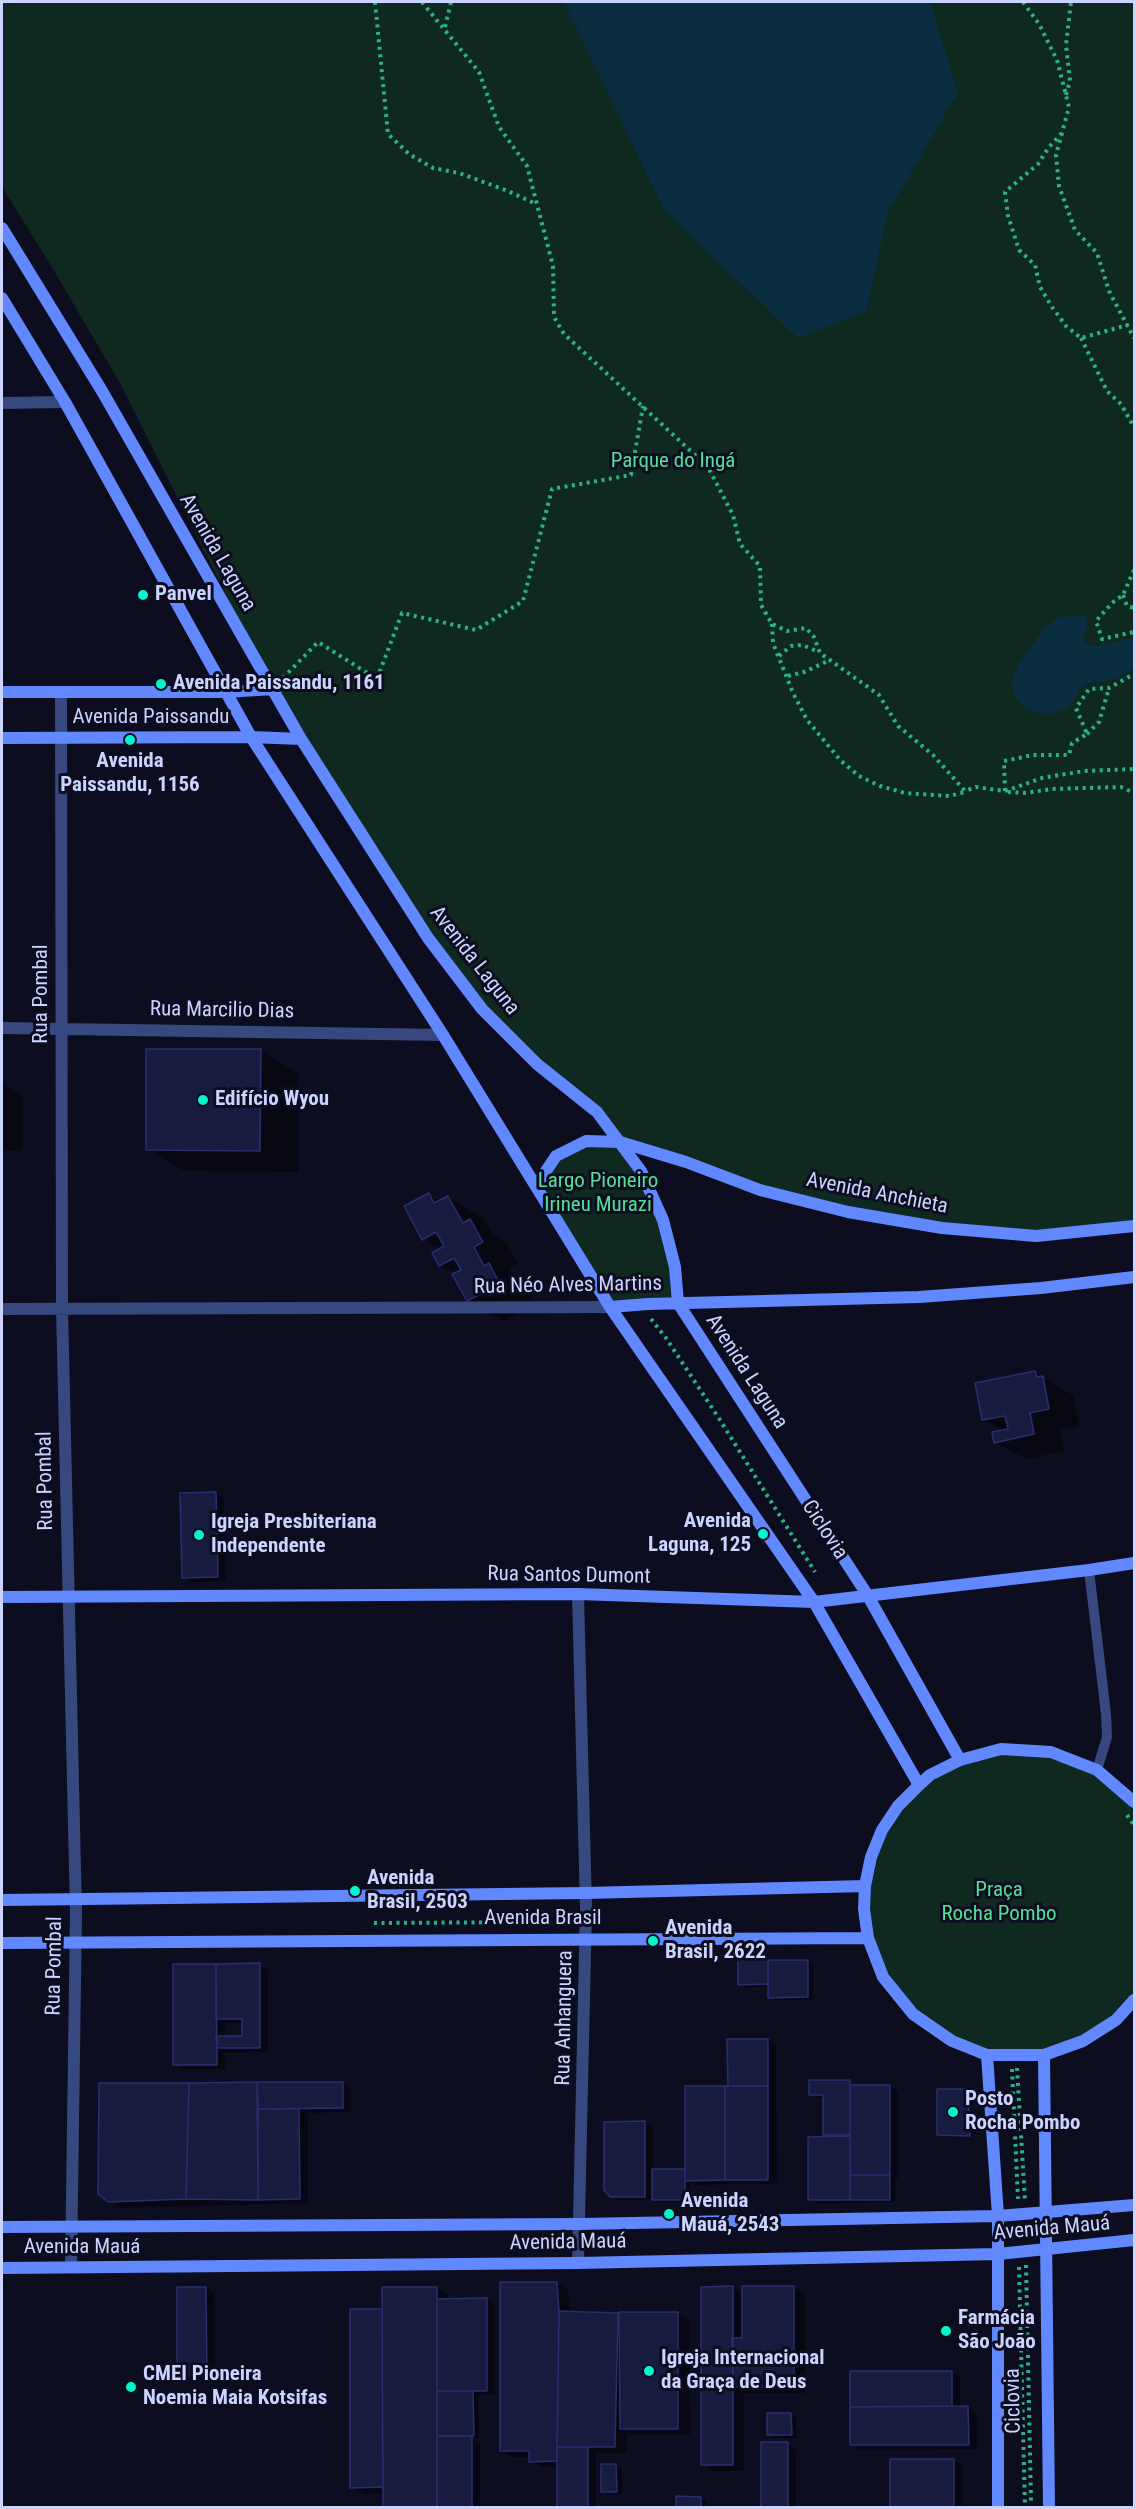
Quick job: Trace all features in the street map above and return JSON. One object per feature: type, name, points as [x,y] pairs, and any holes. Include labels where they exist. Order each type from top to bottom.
[{"type":"main road","name":"Avenida Laguna","points":[[2,228],[102,392],[301,739],[428,938],[483,1009],[537,1064],[597,1112],[641,1171],[663,1220],[675,1268],[678,1303],[868,1596],[960,1760]]},
{"type":"main road","points":[[2,297],[65,402],[251,737],[442,1035],[610,1307],[814,1602],[919,1785]]},
{"type":"main road","name":"Avenida Paissandu","points":[[2,692],[273,690]]},
{"type":"main road","name":"Avenida Paissandu","points":[[2,738],[251,737],[301,739]]},
{"type":"main road","name":"Avenida Anchieta","points":[[536,1186],[556,1156],[586,1141],[620,1142],[686,1162],[760,1190],[848,1212],[942,1228],[1036,1236],[1134,1226]]},
{"type":"main road","name":"Rua Néo Alves Martins","points":[[610,1307],[919,1297],[1041,1288],[1134,1277]]},
{"type":"main road","name":"Rua Santos Dumont","points":[[2,1597],[578,1594],[814,1602],[1134,1563]]},
{"type":"main road","points":[[1134,1802],[1097,1770],[1051,1752],[1001,1749],[960,1760],[930,1775],[898,1806],[882,1830],[871,1857],[865,1886],[864,1909],[868,1938],[883,1977],[913,2014],[952,2041],[987,2055],[1044,2055],[1083,2041],[1116,2020],[1134,2000]]},
{"type":"main road","name":"Avenida Brasil","points":[[2,1900],[586,1893],[865,1886]]},
{"type":"main road","name":"Avenida Brasil","points":[[2,1943],[868,1938]]},
{"type":"main road","points":[[987,2055],[998,2216],[998,2508]]},
{"type":"main road","points":[[1044,2055],[1049,2508]]},
{"type":"main road","name":"Avenida Mauá","points":[[2,2227],[580,2224],[998,2216],[1134,2205]]},
{"type":"main road","name":"Avenida Mauá","points":[[2,2268],[578,2263],[998,2254],[1134,2240]]},
{"type":"street","points":[[2,403],[65,402]]},
{"type":"street","name":"Rua Pombal","points":[[61,693],[62,1308],[75,1899],[73,2226],[70,2267]]},
{"type":"street","name":"Rua Marcilio Dias","points":[[2,1028],[442,1035]]},
{"type":"street","name":"Rua Néo Alves Martins","points":[[2,1309],[610,1307]]},
{"type":"street","name":"Rua Anhanguera","points":[[578,1594],[586,1893],[578,2263]]},
{"type":"lane","points":[[1089,1570],[1107,1737],[1097,1770]]},
{"type":"path","points":[[375,2],[388,134],[409,154],[433,168],[508,190],[537,204]]},
{"type":"path","points":[[422,2],[479,72],[499,127],[527,166],[553,266],[554,317],[564,334],[708,467],[733,515],[740,544],[760,566],[761,605],[772,624],[773,643],[793,693],[807,720],[841,760],[859,776],[880,786],[904,793],[950,796],[976,787],[1026,793],[1051,789],[1121,787],[1134,793]]},
{"type":"path","points":[[445,28],[451,2]]},
{"type":"path","points":[[1023,2],[1039,24],[1057,60],[1070,107],[1056,155],[1059,186],[1075,230],[1097,253],[1109,291],[1134,338]]},
{"type":"path","points":[[1066,95],[1070,81],[1066,45],[1071,2]]},
{"type":"path","points":[[1062,132],[1048,147],[1038,164],[1005,192],[1008,216],[1019,250],[1035,265],[1040,287],[1066,326],[1081,338],[1107,391],[1121,404],[1134,427]]},
{"type":"path","points":[[1081,338],[1128,325]]},
{"type":"path","points":[[273,690],[318,642],[377,680],[402,613],[476,630],[523,601],[552,489],[631,475],[643,406]]},
{"type":"path","points":[[1134,570],[1123,596],[1112,603],[1096,621],[1102,639],[1134,632]]},
{"type":"path","points":[[1123,596],[1127,606],[1134,608]]},
{"type":"path","points":[[772,624],[787,631],[806,628],[814,637],[820,652]]},
{"type":"path","points":[[779,656],[791,646],[802,645],[820,652],[879,696],[898,726],[933,755],[965,791]]},
{"type":"path","points":[[788,676],[804,672],[830,660]]},
{"type":"path","points":[[1087,734],[1076,708],[1089,689],[1109,688],[1134,674]]},
{"type":"path","points":[[1005,791],[1004,761],[1033,755],[1068,755],[1072,743],[1087,734],[1099,722],[1109,688]]},
{"type":"path","points":[[1005,791],[1052,776],[1084,771],[1134,769]]},
{"type":"path","points":[[1125,1812],[1134,1825]]},
{"type":"path","points":[[1014,2056],[1023,2214]]},
{"type":"path","name":"Ciclovia","points":[[1022,2252],[1025,2508]]},
{"type":"path","name":"Ciclovia","points":[[1022,2252],[1031,2508]]},
{"type":"green space","name":"Parque do Ingá","points":[[2,2],[1134,2],[1134,1226],[1036,1236],[848,1212],[621,1142],[663,1220],[678,1303],[610,1307],[536,1186],[556,1156],[586,1141],[619,1142],[597,1112],[537,1064],[428,938],[273,689],[121,385],[2,187]]},
{"type":"green space","name":"Praça Rocha Pombo","points":[[1001,1749],[1051,1752],[1097,1770],[1134,1802],[1134,2000],[1116,2020],[1044,2055],[987,2055],[913,2014],[883,1977],[864,1909],[882,1830],[930,1775]]},
{"type":"water","points":[[564,2],[930,2],[958,93],[888,212],[866,312],[798,338],[665,211]]},
{"type":"water","points":[[1085,616],[1088,621],[1083,638],[1087,644],[1093,646],[1134,638],[1134,667],[1117,678],[1087,684],[1080,688],[1071,706],[1063,710],[1049,714],[1023,707],[1013,693],[1012,679],[1022,659],[1046,626],[1059,618]]},
{"type":"building","name":"Edifício Wyou","points":[[146,1049],[261,1049],[260,1151],[146,1150]]},
{"type":"building","points":[[429,1193],[434,1203],[448,1196],[463,1223],[470,1219],[483,1242],[474,1247],[484,1266],[489,1263],[500,1284],[467,1301],[452,1274],[461,1270],[454,1258],[439,1266],[432,1253],[444,1246],[436,1232],[422,1240],[404,1206]]},
{"type":"building","points":[[1035,1371],[1037,1377],[1043,1376],[1049,1409],[1030,1413],[1034,1434],[994,1443],[992,1432],[1008,1429],[1005,1416],[982,1420],[975,1383]]},
{"type":"building","name":"Igreja Presbiteriana Independente","points":[[216,1492],[218,1577],[182,1578],[180,1493]]},
{"type":"building","points":[[738,1960],[768,1960],[768,1984],[738,1985]]},
{"type":"building","points":[[768,1960],[808,1960],[808,1997],[768,1998]]},
{"type":"building","points":[[260,1963],[260,2048],[217,2048],[216,2036],[242,2036],[242,2019],[216,2019],[216,1964]]},
{"type":"building","points":[[173,1964],[216,1964],[217,2065],[173,2065]]},
{"type":"building","points":[[727,2039],[768,2039],[768,2086],[728,2086]]},
{"type":"building","points":[[809,2080],[850,2080],[850,2135],[823,2135],[823,2095],[809,2095]]},
{"type":"building","points":[[257,2082],[343,2082],[343,2108],[258,2109]]},
{"type":"building","points":[[257,2082],[258,2200],[186,2199],[189,2083]]},
{"type":"building","points":[[99,2083],[189,2083],[186,2199],[108,2202],[98,2194]]},
{"type":"building","points":[[850,2085],[890,2085],[890,2175],[850,2175]]},
{"type":"building","points":[[685,2086],[725,2086],[725,2180],[685,2181]]},
{"type":"building","points":[[725,2086],[768,2086],[768,2180],[725,2180]]},
{"type":"building","name":"Posto Rocha Pombo","points":[[937,2089],[968,2089],[970,2136],[937,2135]]},
{"type":"building","points":[[258,2109],[299,2109],[300,2199],[258,2200]]},
{"type":"building","points":[[645,2121],[645,2197],[610,2197],[604,2190],[604,2122]]},
{"type":"building","points":[[850,2136],[850,2200],[808,2200],[808,2137]]},
{"type":"building","points":[[652,2169],[685,2169],[685,2200],[652,2200]]},
{"type":"building","points":[[850,2175],[890,2175],[890,2200],[850,2200]]},
{"type":"building","points":[[500,2282],[557,2282],[559,2311],[557,2461],[529,2462],[529,2451],[500,2451]]},
{"type":"building","points":[[733,2286],[733,2465],[701,2465],[701,2287]]},
{"type":"building","points":[[742,2286],[794,2286],[794,2387],[733,2387],[732,2338],[742,2338]]},
{"type":"building","points":[[177,2287],[206,2287],[207,2376],[177,2376]]},
{"type":"building","points":[[382,2287],[437,2287],[437,2508],[383,2508]]},
{"type":"building","points":[[487,2298],[487,2391],[437,2391],[437,2299]]},
{"type":"building","points":[[350,2309],[382,2309],[383,2487],[350,2488]]},
{"type":"building","points":[[559,2311],[618,2313],[615,2447],[557,2447]]},
{"type":"building","name":"Igreja Internacional da Graça de Deus","points":[[619,2312],[678,2312],[678,2429],[620,2429]]},
{"type":"building","points":[[850,2371],[952,2371],[952,2406],[850,2407]]},
{"type":"building","points":[[437,2391],[473,2391],[474,2436],[437,2436]]},
{"type":"building","points":[[968,2406],[969,2445],[850,2445],[850,2407]]},
{"type":"building","points":[[767,2413],[791,2413],[792,2435],[767,2435]]},
{"type":"building","points":[[437,2436],[472,2436],[472,2508],[437,2508]]},
{"type":"building","points":[[761,2442],[788,2442],[788,2508],[761,2508]]},
{"type":"building","points":[[557,2447],[588,2447],[588,2508],[557,2508]]},
{"type":"building","points":[[890,2459],[954,2459],[954,2508],[890,2508]]},
{"type":"building","points":[[601,2464],[616,2464],[617,2492],[601,2492]]},
{"type":"building","points":[[676,2496],[701,2497],[701,2508],[676,2508]]},
{"type":"place","name":"Panvel","points":[[143,595]]},
{"type":"place","name":"Avenida Paissandu, 1161","points":[[161,684]]},
{"type":"place","name":"Avenida Paissandu, 1156","points":[[130,740]]},
{"type":"place","name":"Edifício Wyou","points":[[203,1100]]},
{"type":"place","name":"Avenida Laguna, 125","points":[[763,1534]]},
{"type":"place","name":"Igreja Presbiteriana Independente","points":[[199,1535]]},
{"type":"place","name":"Avenida Brasil, 2503","points":[[355,1891]]},
{"type":"place","name":"Avenida Brasil, 2622","points":[[653,1941]]},
{"type":"place","name":"Posto Rocha Pombo","points":[[953,2112]]},
{"type":"place","name":"Avenida Mauá, 2543","points":[[669,2214]]},
{"type":"place","name":"Farmácia São João","points":[[946,2331]]},
{"type":"place","name":"Igreja Internacional da Graça de Deus","points":[[649,2371]]},
{"type":"place","name":"CMEI Pioneira Noemia Maia Kotsifas","points":[[131,2387]]},
{"type":"park label","name":"Largo Pioneiro Irineu Murazi","points":[[598,1194]]}]
